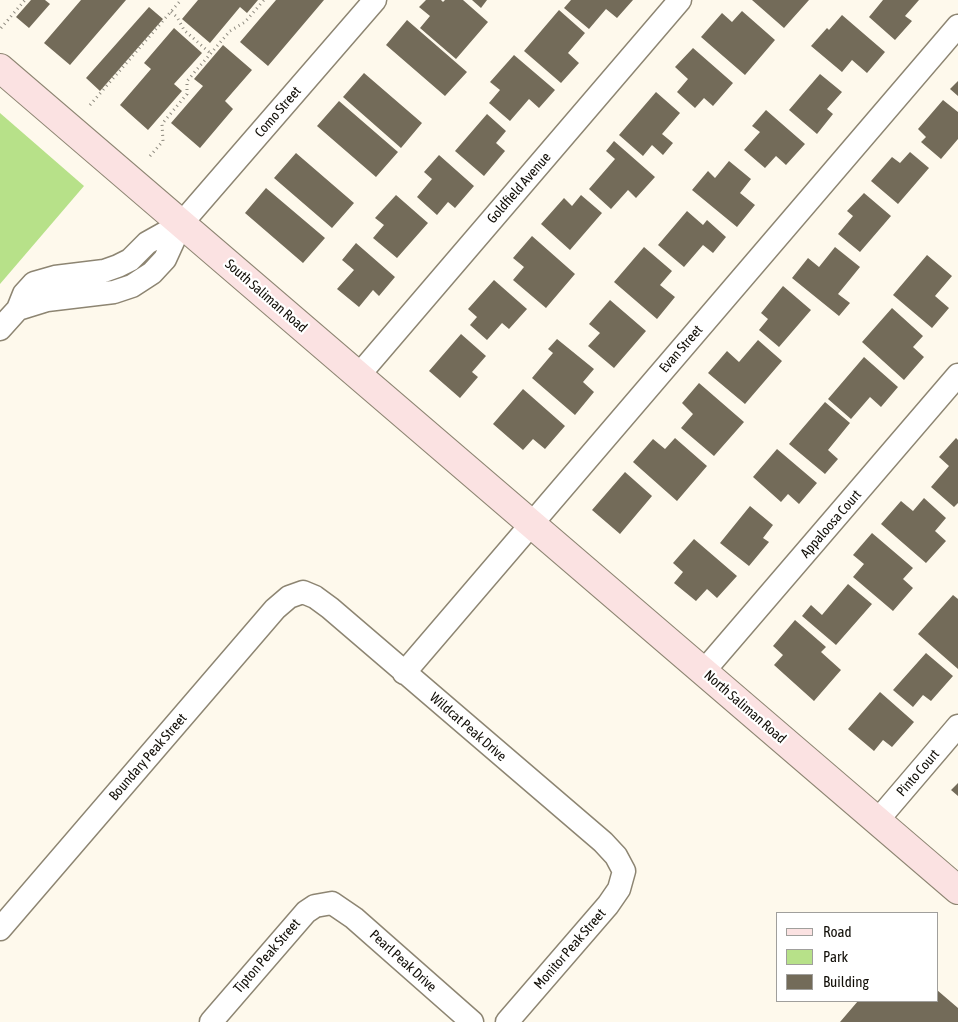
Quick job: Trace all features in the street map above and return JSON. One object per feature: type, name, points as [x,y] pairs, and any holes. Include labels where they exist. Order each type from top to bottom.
[{"type":"main road","name":"South Saliman Road","points":[[0,68],[532,524]]},
{"type":"main road","name":"North Saliman Road","points":[[532,524],[958,890]]},
{"type":"street","name":"Como Street","points":[[0,330],[18,309],[24,294],[34,283],[55,277],[104,272],[130,260],[147,243],[181,224],[375,0]]},
{"type":"street","name":"Goldfield Avenue","points":[[358,376],[680,0]]},
{"type":"street","name":"Evan Street","points":[[404,673],[958,26]]},
{"type":"street","name":"Appaloosa Court","points":[[703,672],[958,375]]},
{"type":"street","name":"Wildcat Peak Drive","points":[[302,592],[315,597],[330,608],[602,842],[616,856],[624,871]]},
{"type":"street","name":"Boundary Peak Street","points":[[0,929],[275,610],[289,597],[302,592]]},
{"type":"street","name":"Pinto Court","points":[[877,821],[958,726]]},
{"type":"street","name":"Monitor Peak Street","points":[[507,1022],[608,905],[619,889],[624,871]]},
{"type":"street","name":"Tipton Peak Street","points":[[211,1022],[306,912],[314,906],[332,903]]},
{"type":"street","name":"Pearl Peak Drive","points":[[332,903],[354,918],[472,1022]]},
{"type":"path","points":[[1,28],[25,0]]},
{"type":"path","points":[[90,105],[180,0]]},
{"type":"path","points":[[150,156],[163,141],[162,124],[187,94],[187,81],[230,31],[245,22],[264,0]]},
{"type":"path","points":[[171,12],[177,17],[184,30],[210,53]]},
{"type":"green space","points":[[0,113],[84,186],[0,284]]},
{"type":"building","points":[[31,0],[45,0],[50,4],[29,28],[16,17]]},
{"type":"building","points":[[81,0],[126,0],[70,65],[44,43]]},
{"type":"building","points":[[198,0],[258,0],[247,13],[240,7],[210,43],[182,19]]},
{"type":"building","points":[[276,0],[324,0],[268,66],[240,42]]},
{"type":"building","points":[[426,0],[441,0],[443,2],[445,0],[463,0],[488,22],[456,59],[420,28],[430,16],[419,7]]},
{"type":"building","points":[[472,0],[487,0],[481,8]]},
{"type":"building","points":[[571,0],[633,0],[617,18],[606,9],[589,29],[564,8]]},
{"type":"building","points":[[752,0],[809,0],[784,28]]},
{"type":"building","points":[[883,0],[919,0],[905,16],[912,21],[895,40],[869,17]]},
{"type":"building","points":[[149,7],[163,19],[100,91],[86,78]]},
{"type":"building","points":[[559,10],[585,33],[568,53],[579,63],[561,83],[524,51]]},
{"type":"building","points":[[742,11],[775,40],[745,75],[701,37],[722,13],[732,22]]},
{"type":"building","points":[[842,15],[885,52],[867,73],[852,60],[842,72],[811,46]]},
{"type":"building","points":[[407,20],[467,72],[445,96],[386,45]]},
{"type":"building","points":[[174,28],[202,53],[174,84],[182,91],[148,130],[120,105],[151,69],[144,63]]},
{"type":"building","points":[[223,45],[252,70],[225,101],[233,109],[200,148],[171,123],[203,86],[194,79]]},
{"type":"building","points":[[693,48],[733,83],[713,106],[704,98],[695,108],[677,92],[688,79],[675,67]]},
{"type":"building","points":[[514,55],[555,90],[539,108],[529,99],[510,121],[489,103],[500,90],[490,82]]},
{"type":"building","points":[[364,73],[422,123],[401,148],[343,97]]},
{"type":"building","points":[[820,74],[842,92],[827,109],[833,114],[817,134],[789,110]]},
{"type":"building","points":[[958,81],[958,96],[950,89]]},
{"type":"building","points":[[656,92],[680,113],[662,134],[673,143],[663,155],[652,145],[643,156],[619,135]]},
{"type":"building","points":[[943,100],[958,112],[958,139],[941,159],[921,142],[926,137],[918,129]]},
{"type":"building","points":[[339,101],[398,152],[376,177],[317,126]]},
{"type":"building","points":[[766,110],[805,144],[786,165],[776,156],[765,168],[744,150],[760,132],[752,126]]},
{"type":"building","points":[[487,114],[506,131],[496,143],[505,151],[484,176],[455,151]]},
{"type":"building","points":[[614,141],[655,177],[636,198],[628,190],[611,209],[589,189],[615,159],[606,151]]},
{"type":"building","points":[[910,152],[929,168],[898,204],[871,181],[892,157],[900,163]]},
{"type":"building","points":[[296,153],[354,203],[332,228],[274,178]]},
{"type":"building","points":[[439,155],[474,186],[455,208],[448,202],[437,215],[417,197],[432,179],[424,172]]},
{"type":"building","points":[[729,161],[751,179],[740,193],[755,205],[737,227],[692,190],[708,171],[715,178]]},
{"type":"building","points":[[266,188],[325,238],[303,263],[245,213]]},
{"type":"building","points":[[864,193],[891,216],[860,252],[838,234],[853,216],[847,211]]},
{"type":"building","points":[[396,195],[428,223],[397,258],[373,238],[384,225],[375,218]]},
{"type":"building","points":[[581,195],[602,213],[570,250],[541,224],[564,198],[572,206]]},
{"type":"building","points":[[687,211],[703,225],[707,220],[726,237],[713,253],[703,245],[684,267],[658,245]]},
{"type":"building","points":[[532,236],[575,274],[546,308],[513,280],[524,267],[513,258]]},
{"type":"building","points":[[356,243],[395,277],[379,296],[373,290],[359,307],[337,289],[354,270],[342,260]]},
{"type":"building","points":[[644,247],[672,271],[660,285],[675,297],[657,319],[614,282]]},
{"type":"building","points":[[835,247],[860,267],[838,294],[850,303],[839,316],[792,278],[808,258],[819,267]]},
{"type":"building","points":[[927,255],[952,276],[935,296],[949,308],[932,328],[893,295]]},
{"type":"building","points":[[494,280],[527,309],[509,329],[502,323],[487,340],[470,325],[477,317],[468,309]]},
{"type":"building","points":[[783,286],[811,310],[779,347],[759,330],[768,319],[761,313]]},
{"type":"building","points":[[610,300],[646,331],[614,368],[588,346],[600,333],[589,324]]},
{"type":"building","points":[[892,308],[923,336],[913,347],[924,357],[904,380],[862,342]]},
{"type":"building","points":[[461,334],[486,356],[472,372],[478,377],[460,398],[429,371]]},
{"type":"building","points":[[557,339],[594,369],[583,382],[594,392],[575,415],[532,378],[553,353],[548,349]]},
{"type":"building","points":[[758,340],[782,361],[745,404],[708,373],[727,351],[739,362]]},
{"type":"building","points":[[864,357],[898,387],[881,407],[870,397],[851,419],[828,399]]},
{"type":"building","points":[[699,383],[744,422],[714,456],[681,428],[693,414],[682,403]]},
{"type":"building","points":[[523,389],[565,426],[545,449],[533,439],[523,450],[493,424]]},
{"type":"building","points":[[825,402],[850,423],[828,450],[838,459],[825,474],[789,444]]},
{"type":"building","points":[[675,438],[707,466],[677,501],[633,462],[653,439],[665,449]]},
{"type":"building","points":[[956,438],[958,440],[958,503],[954,507],[931,487],[949,466],[939,457]]},
{"type":"building","points":[[777,449],[817,483],[799,504],[788,494],[781,502],[753,477]]},
{"type":"building","points":[[625,472],[652,496],[620,534],[592,510]]},
{"type":"building","points":[[924,498],[946,518],[935,531],[946,541],[926,563],[881,524],[901,501],[913,511]]},
{"type":"building","points":[[750,506],[773,525],[763,538],[769,542],[749,566],[720,543]]},
{"type":"building","points":[[872,533],[913,568],[903,579],[913,588],[893,611],[853,577],[864,564],[853,555]]},
{"type":"building","points":[[694,539],[737,576],[717,598],[707,589],[696,601],[674,583],[683,572],[673,563]]},
{"type":"building","points":[[848,584],[872,604],[836,645],[802,616],[811,605],[822,615]]},
{"type":"building","points":[[953,595],[958,599],[958,669],[918,634]]},
{"type":"building","points":[[795,620],[826,647],[821,652],[841,670],[814,701],[774,665],[783,655],[773,646]]},
{"type":"building","points":[[926,653],[953,676],[931,701],[923,695],[913,707],[893,690]]},
{"type":"building","points":[[880,692],[914,722],[892,747],[883,740],[874,751],[848,729]]},
{"type":"building","points":[[958,783],[958,796],[951,790]]},
{"type":"building","points":[[938,991],[958,1008],[958,1022],[840,1022],[857,1002],[938,1002]]}]
